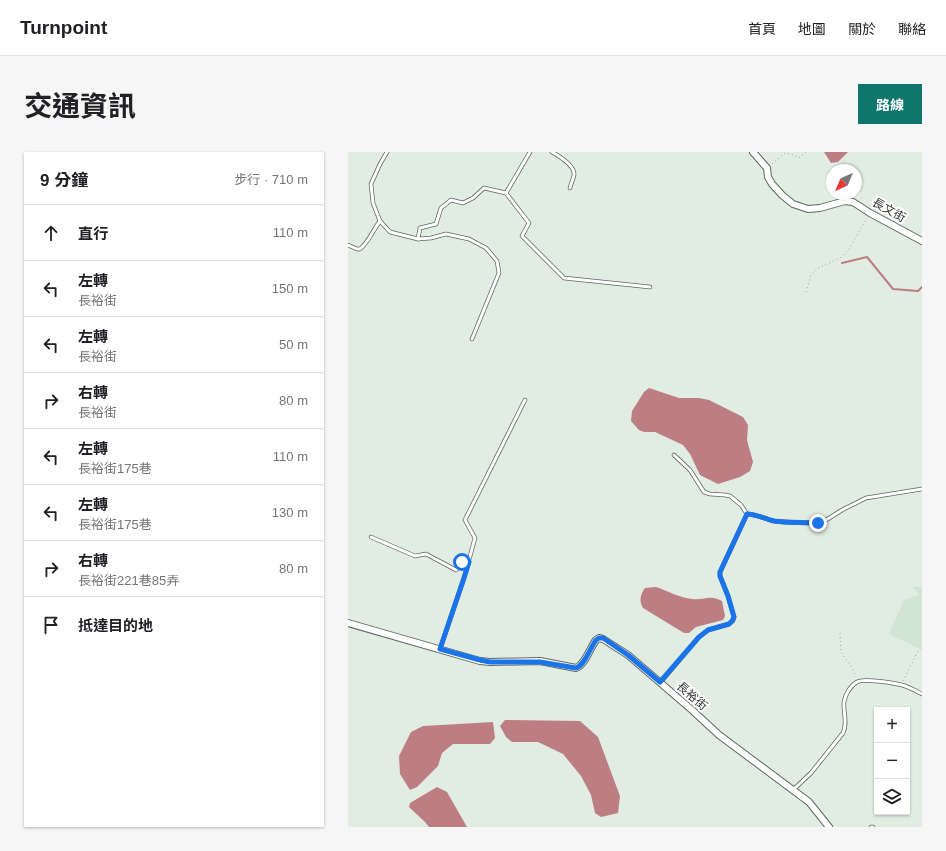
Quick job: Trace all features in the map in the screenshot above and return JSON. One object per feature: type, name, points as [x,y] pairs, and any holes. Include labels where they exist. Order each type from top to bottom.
[{"type":"street","name":"長文街","points":[[754,152],[767,168],[768,176],[772,184],[793,204],[808,209],[814,209],[845,201],[853,202],[870,213],[922,241]]},
{"type":"street","name":"長裕街","points":[[348,623],[490,662],[540,662],[576,668],[583,663],[596,640],[603,638],[628,655],[719,735],[809,802],[829,827]]},
{"type":"lane","points":[[387,152],[371,184],[373,203],[380,221],[390,232],[418,239],[431,238],[446,234],[469,239],[486,248],[497,261],[499,273],[472,339]]},
{"type":"lane","points":[[506,193],[530,152]]},
{"type":"lane","points":[[552,152],[564,159],[573,172],[574,176],[570,188]]},
{"type":"lane","points":[[418,239],[420,228],[436,224],[441,208],[451,200],[463,203],[473,198],[484,188],[506,193],[529,223],[522,236],[564,278],[650,287]]},
{"type":"lane","points":[[348,246],[360,249],[367,242],[380,221]]},
{"type":"lane","points":[[440,649],[464,578],[475,538],[465,520],[525,400]]},
{"type":"lane","points":[[674,455],[690,470],[704,492],[730,496],[741,505],[747,514]]},
{"type":"lane","points":[[747,514],[783,522],[823,522],[842,510],[866,498],[922,488]]},
{"type":"lane","points":[[660,682],[699,637],[708,630],[729,624],[732,621],[734,617],[720,572],[747,514]]},
{"type":"lane","points":[[371,536],[416,556],[426,554],[456,570],[462,562],[469,562]]},
{"type":"lane","points":[[793,790],[811,773],[843,733],[845,728],[844,702],[847,694],[857,682],[866,680],[901,685],[922,694]]},
{"type":"path","points":[[767,168],[785,153],[799,158],[806,152]]},
{"type":"path","points":[[806,292],[811,275],[818,268],[840,258],[849,249],[870,213]]},
{"type":"path","points":[[840,633],[841,652],[852,668],[857,682]]},
{"type":"path","points":[[901,685],[918,651]]},
{"type":"shaded area","points":[[824,152],[848,152],[838,162],[831,163]]},
{"type":"shaded area","points":[[649,388],[679,398],[699,398],[709,400],[743,417],[748,425],[747,440],[753,462],[750,471],[740,477],[718,484],[700,475],[690,454],[683,445],[655,432],[644,432],[639,430],[631,421],[632,411],[644,392]]},
{"type":"shaded area","points":[[656,587],[678,596],[696,599],[714,598],[722,601],[725,616],[723,620],[696,627],[689,633],[684,633],[643,608],[641,596],[643,591],[645,588]]},
{"type":"shaded area","points":[[913,587],[922,587],[922,650],[889,634],[904,600],[919,594]]},
{"type":"shaded area","points":[[505,720],[580,721],[598,737],[620,796],[618,813],[601,817],[595,813],[591,795],[581,776],[563,754],[538,742],[512,742],[506,737],[500,726]]},
{"type":"shaded area","points":[[493,722],[495,738],[490,744],[453,744],[442,753],[438,766],[417,787],[410,790],[400,774],[399,756],[411,732],[423,726]]},
{"type":"shaded area","points":[[437,787],[447,792],[467,827],[429,827],[409,807],[410,803]]},
{"type":"waterway","points":[[842,263],[867,257],[893,289],[918,291],[922,287]]},
{"type":"route","points":[[462,562],[469,562],[440,649],[490,662],[548,662],[576,668],[583,663],[596,640],[603,638],[628,655],[660,682],[703,633],[729,624],[732,621],[734,617],[720,572],[747,514],[783,522],[818,523]]}]
